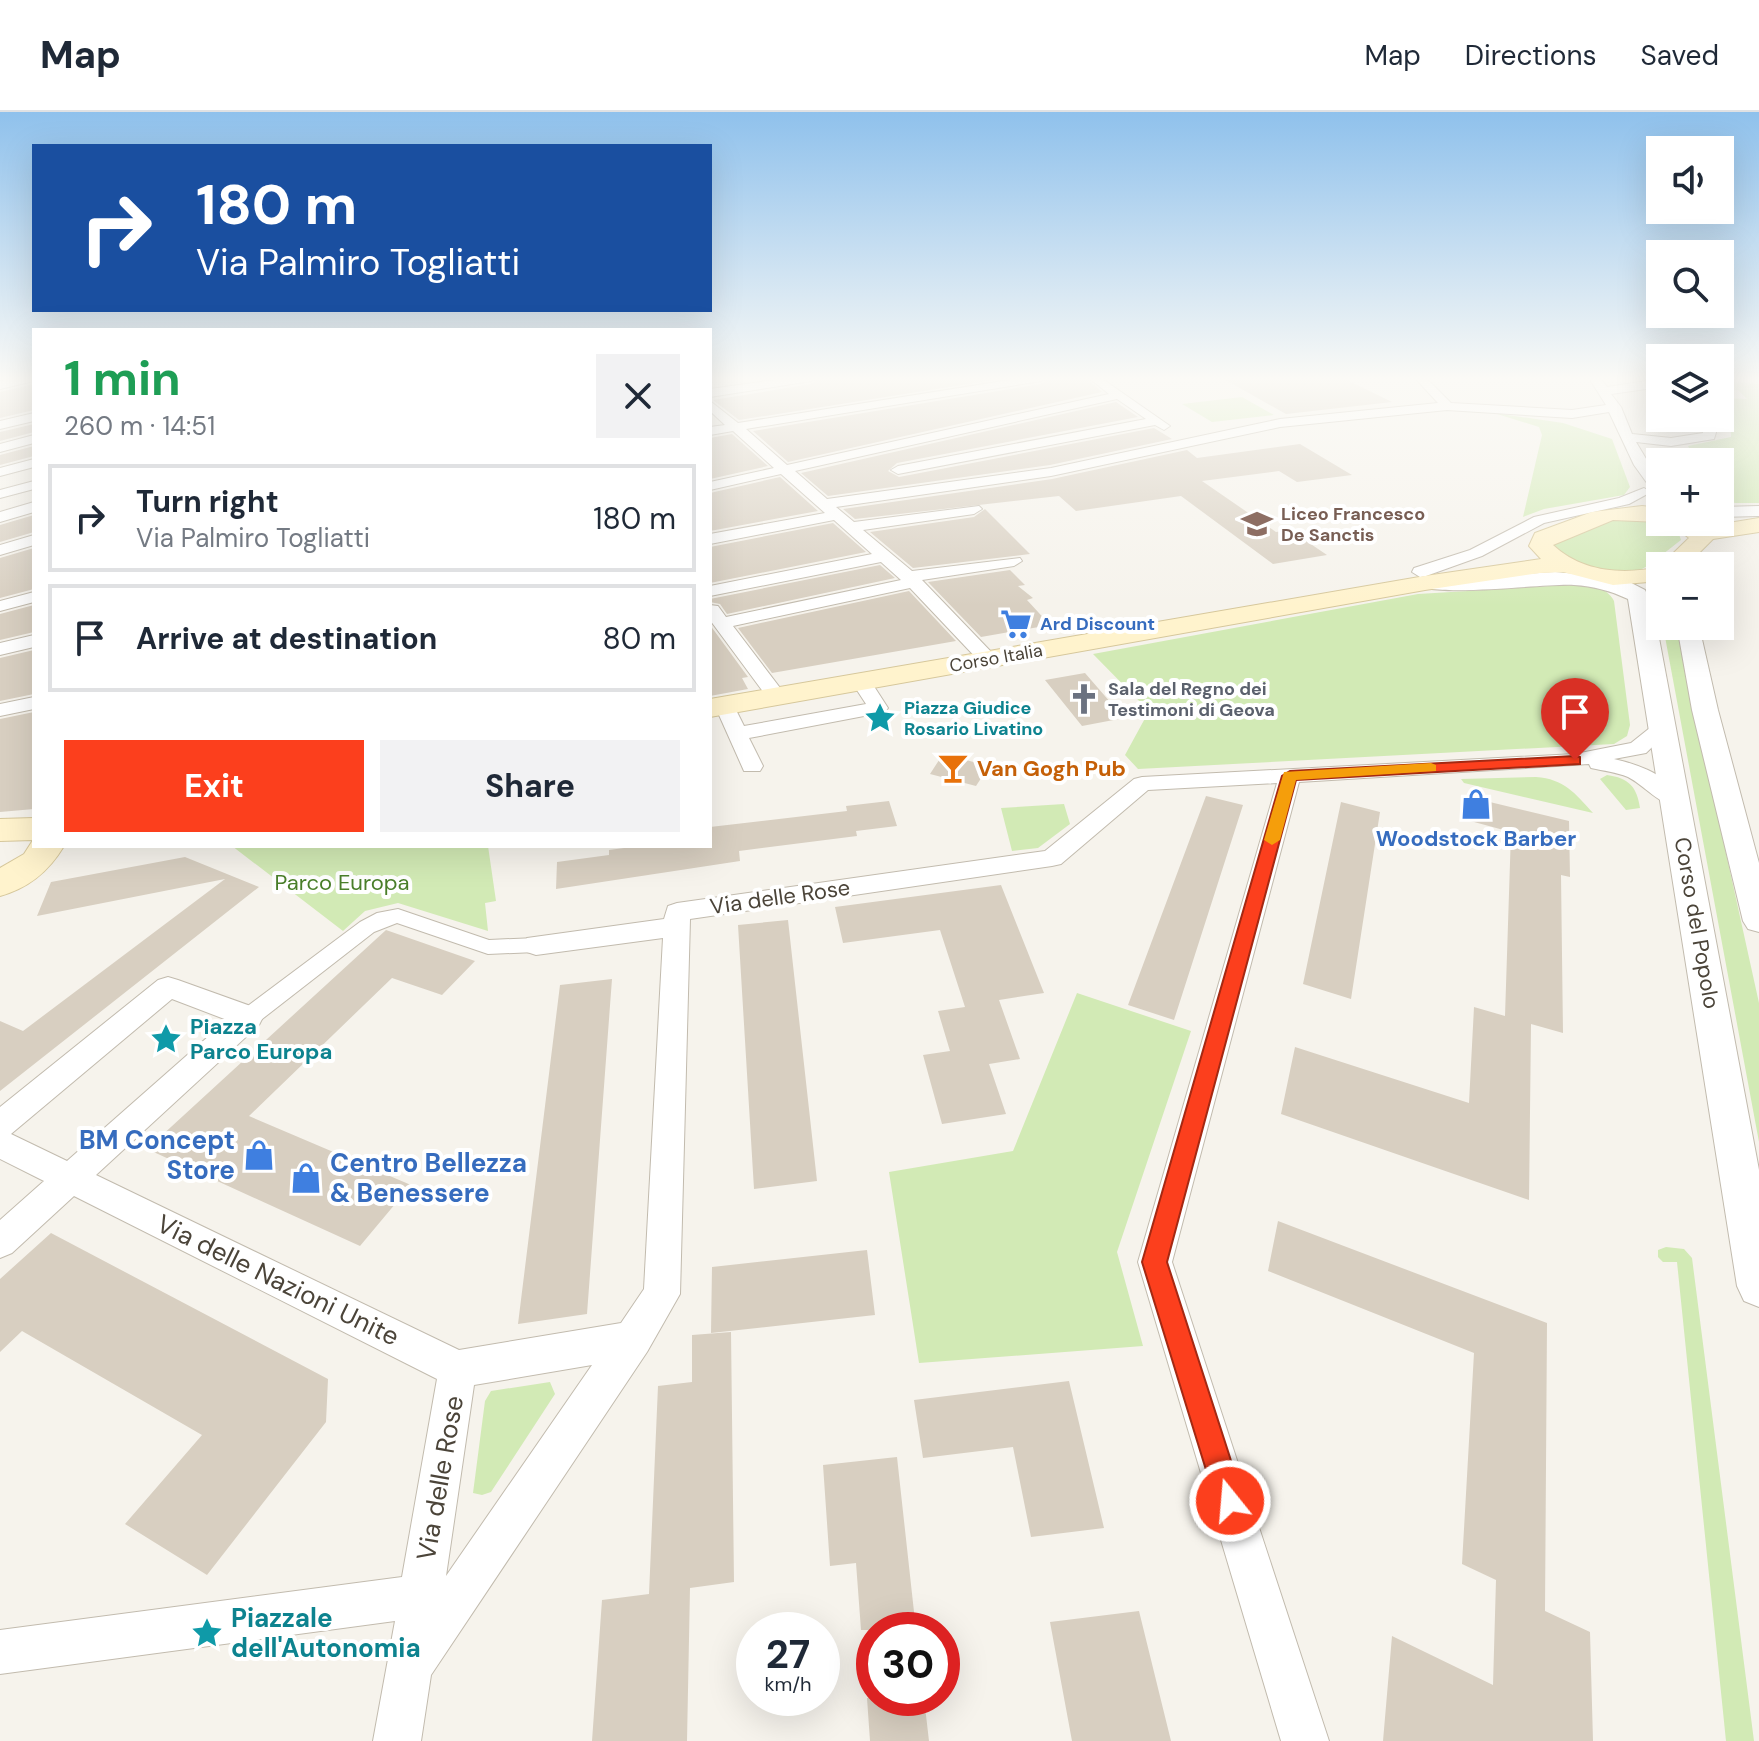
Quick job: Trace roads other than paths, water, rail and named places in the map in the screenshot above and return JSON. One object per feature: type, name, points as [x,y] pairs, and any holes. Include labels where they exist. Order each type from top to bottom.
[{"type":"main road","points":[[1423,577],[1487,560],[1646,498]]},
{"type":"main road","points":[[1734,515],[1759,514]]},
{"type":"main road","points":[[1734,528],[1759,525]]},
{"type":"main road","points":[[1688,552],[1701,540],[1697,536]]},
{"type":"main road","points":[[1543,538],[1541,546],[1567,565],[1608,577]]},
{"type":"main road","points":[[1423,577],[1567,565]]},
{"type":"main road","name":"Corso Italia","points":[[718,707],[1281,607],[1423,577]]},
{"type":"main road","points":[[20,852],[53,848]]},
{"type":"street","points":[[765,454],[911,579],[988,659]]},
{"type":"street","points":[[712,486],[855,454]]},
{"type":"street","points":[[882,454],[919,491]]},
{"type":"street","points":[[898,470],[984,454]]},
{"type":"street","points":[[1030,454],[1051,472]]},
{"type":"street","points":[[712,539],[919,491],[1051,472],[1141,454]]},
{"type":"street","points":[[1632,454],[1646,487]]},
{"type":"street","points":[[0,472],[32,464]]},
{"type":"street","points":[[0,494],[32,486]]},
{"type":"street","points":[[1423,577],[1539,520],[1646,498]]},
{"type":"street","points":[[0,517],[32,508]]},
{"type":"street","points":[[850,527],[974,509]]},
{"type":"street","points":[[0,550],[32,541]]},
{"type":"street","points":[[713,608],[884,556]]},
{"type":"street","points":[[713,608],[1014,561]]},
{"type":"street","points":[[1423,577],[1476,584],[1582,578],[1646,585]]},
{"type":"street","points":[[1608,577],[1646,584]]},
{"type":"street","points":[[0,606],[32,598]]},
{"type":"street","points":[[713,608],[777,697]]},
{"type":"street","name":"Corso del Popolo","points":[[1654,640],[1663,727],[1759,1286]]},
{"type":"street","points":[[1691,640],[1705,710],[1759,921]]},
{"type":"street","points":[[0,649],[32,641]]},
{"type":"street","points":[[737,734],[878,708],[861,681]]},
{"type":"street","points":[[0,710],[32,703]]},
{"type":"street","points":[[718,707],[737,734],[752,766]]},
{"type":"street","points":[[1305,1741],[1155,1262],[1290,776],[1575,760],[1638,748],[1663,727]]},
{"type":"street","points":[[1575,760],[1630,769],[1659,785],[1675,800]]},
{"type":"street","name":"Via delle Rose","points":[[408,1669],[662,1294],[677,912],[1052,858],[1142,784],[1290,776]]},
{"type":"street","points":[[0,1242],[84,1185],[249,1017],[367,927],[384,918],[398,916],[488,947],[536,945],[676,927]]},
{"type":"street","points":[[0,1125],[168,987],[249,1017]]},
{"type":"street","name":"Via delle Nazioni Unite","points":[[0,1144],[458,1369]]},
{"type":"street","name":"Via delle Rose","points":[[397,1741],[458,1369],[634,1339]]},
{"type":"street","points":[[0,1652],[420,1596]]},
{"type":"place","name":"Liceo Francesco De Sanctis","points":[[1257,524]]},
{"type":"place","name":"Ard Discount","points":[[1016,624]]},
{"type":"place","name":"Sala del Regno dei Testimoni di Geova","points":[[1084,699]]},
{"type":"place","name":"Piazza Giudice Rosario Livatino","points":[[880,718]]},
{"type":"place","name":"Van Gogh Pub","points":[[953,768]]},
{"type":"place","name":"Woodstock Barber","points":[[1476,804]]},
{"type":"place","name":"Piazza Parco Europa","points":[[166,1039]]},
{"type":"place","name":"BM Concept Store","points":[[259,1155]]},
{"type":"place","name":"Centro Bellezza & Benessere","points":[[306,1178]]},
{"type":"place","name":"Piazzale dell'Autonomia","points":[[207,1633]]},
{"type":"park label","name":"Parco Europa","points":[[342,882]]}]
